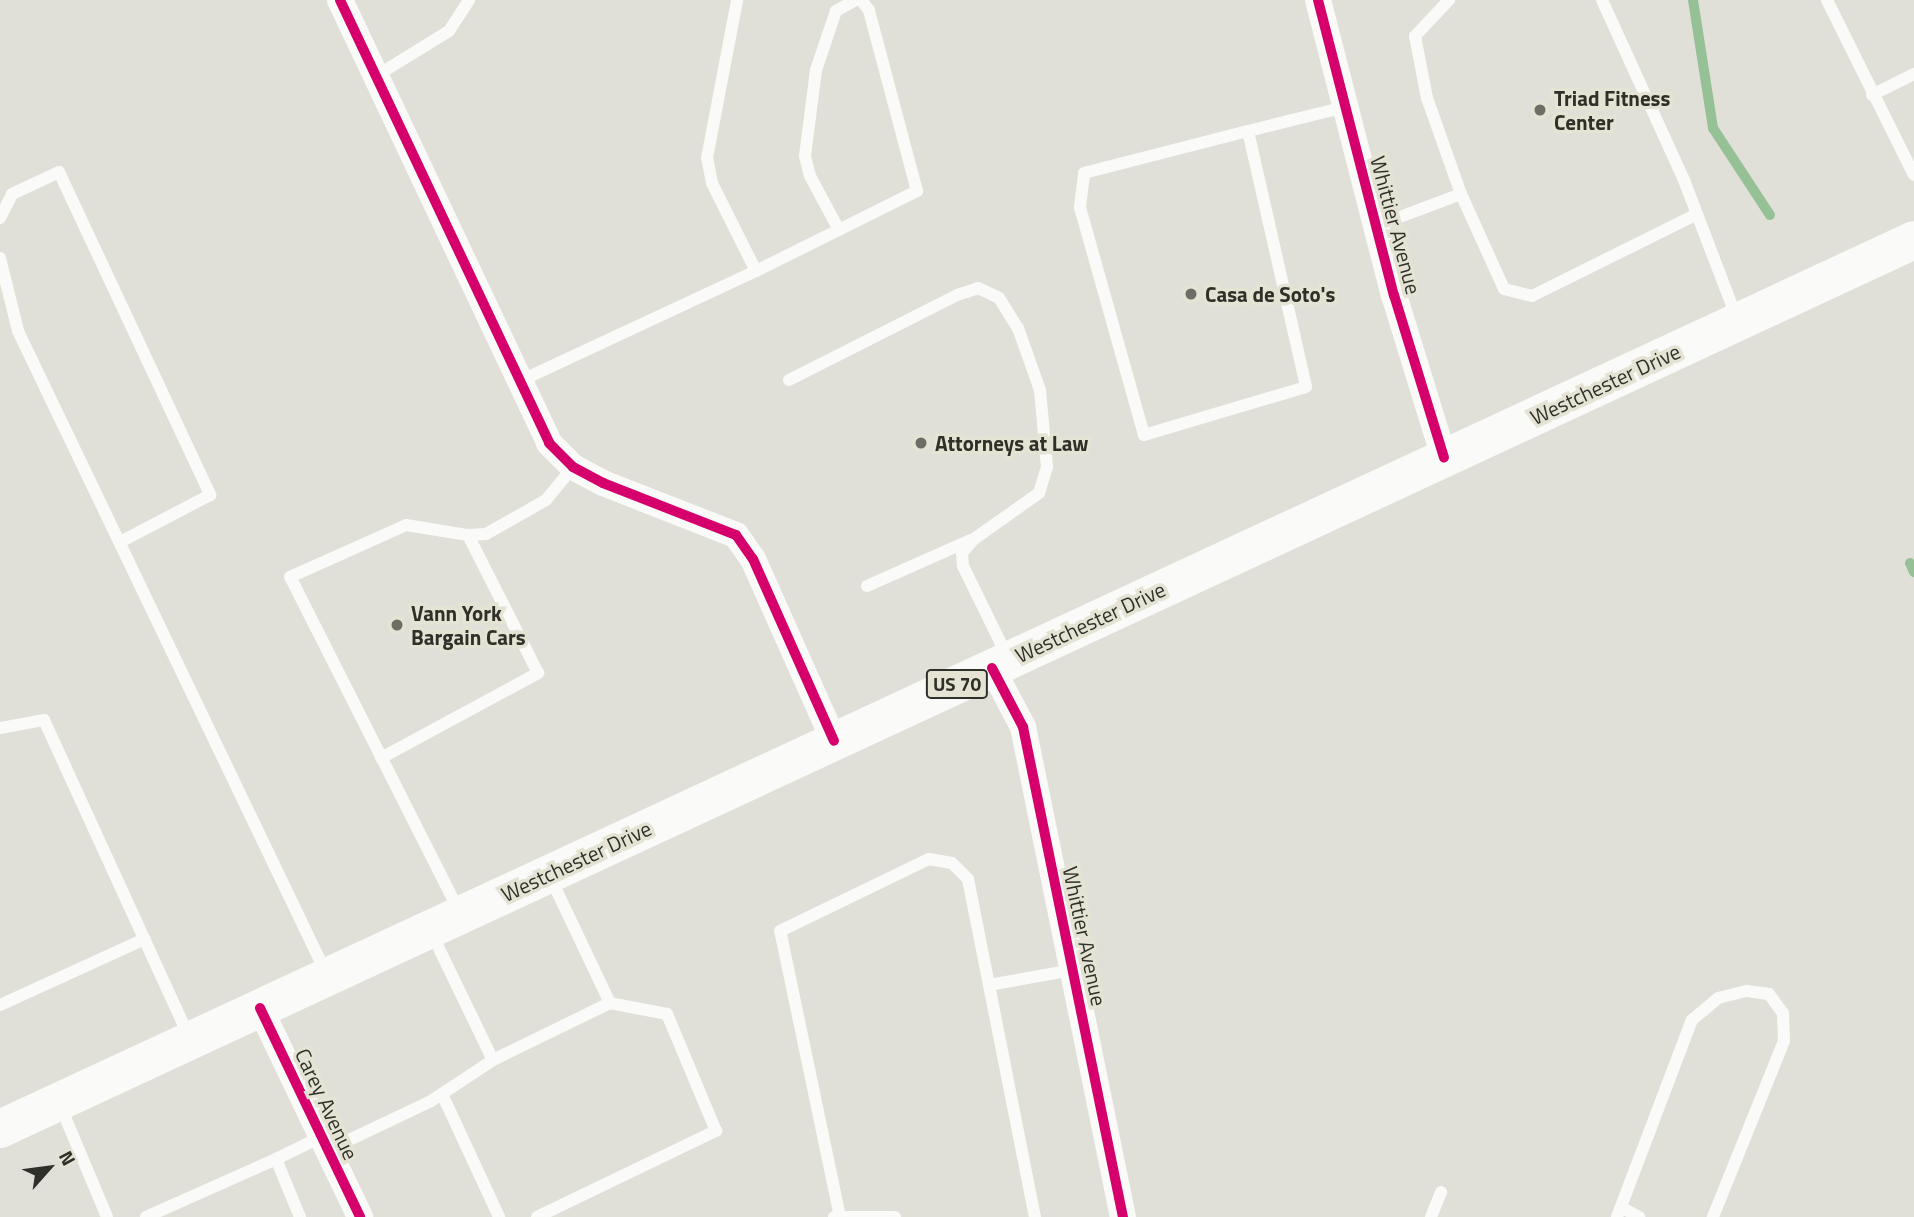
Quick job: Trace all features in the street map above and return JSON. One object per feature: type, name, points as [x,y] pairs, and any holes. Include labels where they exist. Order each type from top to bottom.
[{"type":"main road","name":"Westchester Drive","points":[[0,1129],[1914,240]]},
{"type":"street","points":[[340,0],[549,443],[573,467],[736,535],[758,571],[834,741]]},
{"type":"street","name":"Whittier Avenue","points":[[1318,0],[1376,226],[1444,458]]},
{"type":"street","name":"Whittier Avenue","points":[[1001,664],[1023,727],[1123,1217]]},
{"type":"street","name":"Carey Avenue","points":[[260,1008],[360,1217]]},
{"type":"lane","points":[[376,76],[449,31],[469,0]]},
{"type":"lane","points":[[737,0],[711,114],[707,158],[712,183],[756,271]]},
{"type":"lane","points":[[839,230],[810,176],[805,156],[816,70],[836,11],[856,0]]},
{"type":"lane","points":[[520,380],[756,271],[917,191],[869,10],[861,0]]},
{"type":"lane","points":[[1450,0],[1415,36],[1427,98],[1461,194],[1504,289],[1532,296],[1697,214]]},
{"type":"lane","points":[[1602,0],[1697,214],[1738,322]]},
{"type":"lane","points":[[1827,0],[1914,175]]},
{"type":"lane","points":[[1872,94],[1914,74]]},
{"type":"lane","points":[[1248,131],[1306,387],[1144,435],[1080,207],[1084,173],[1248,131],[1345,107]]},
{"type":"lane","points":[[0,218],[12,194],[60,172],[210,495],[120,542]]},
{"type":"lane","points":[[1376,226],[1461,194]]},
{"type":"lane","points":[[0,258],[18,331],[328,976]]},
{"type":"lane","points":[[789,380],[957,295],[978,288],[999,298],[1018,328],[1040,390],[1047,467],[1039,493],[1030,503],[974,538],[867,586]]},
{"type":"lane","points":[[493,1060],[445,922],[381,758],[290,577],[406,525],[468,536],[486,534],[515,521],[545,500],[573,467]]},
{"type":"lane","points":[[381,758],[538,673],[468,536]]},
{"type":"lane","points":[[974,538],[962,553],[963,566],[1001,664]]},
{"type":"lane","points":[[0,728],[44,720],[191,1040]]},
{"type":"lane","points":[[895,1217],[838,1216],[780,931],[929,859],[952,863],[968,878],[1035,1217]]},
{"type":"lane","points":[[549,874],[610,1003]]},
{"type":"lane","points":[[0,1005],[145,939]]},
{"type":"lane","points":[[989,985],[1072,970]]},
{"type":"lane","points":[[1639,1217],[1619,1212],[1692,1020],[1718,998],[1747,991],[1769,995],[1783,1013],[1784,1041],[1713,1217]]},
{"type":"lane","points":[[146,1217],[276,1159],[324,1143],[442,1094],[493,1060],[610,1003],[667,1014],[716,1131],[537,1217]]},
{"type":"lane","points":[[442,1094],[499,1217]]},
{"type":"lane","points":[[59,1102],[107,1217]]},
{"type":"lane","points":[[276,1159],[300,1217]]},
{"type":"lane","points":[[1431,1217],[1441,1192]]},
{"type":"waterway","points":[[1693,0],[1713,128],[1770,215]]},
{"type":"waterway","points":[[1910,563],[1914,572]]},
{"type":"cycle path","points":[[340,0],[549,443],[573,467],[603,483],[736,535],[753,559],[834,741]]},
{"type":"cycle path","points":[[1318,0],[1394,295],[1444,458]]},
{"type":"cycle path","points":[[992,668],[1023,727],[1123,1217]]},
{"type":"cycle path","points":[[260,1008],[360,1217]]},
{"type":"place","name":"Triad Fitness Center","points":[[1540,110]]},
{"type":"place","name":"Casa de Soto's","points":[[1191,294]]},
{"type":"place","name":"Attorneys at Law","points":[[921,443]]},
{"type":"place","name":"Vann York Bargain Cars","points":[[397,625]]}]
